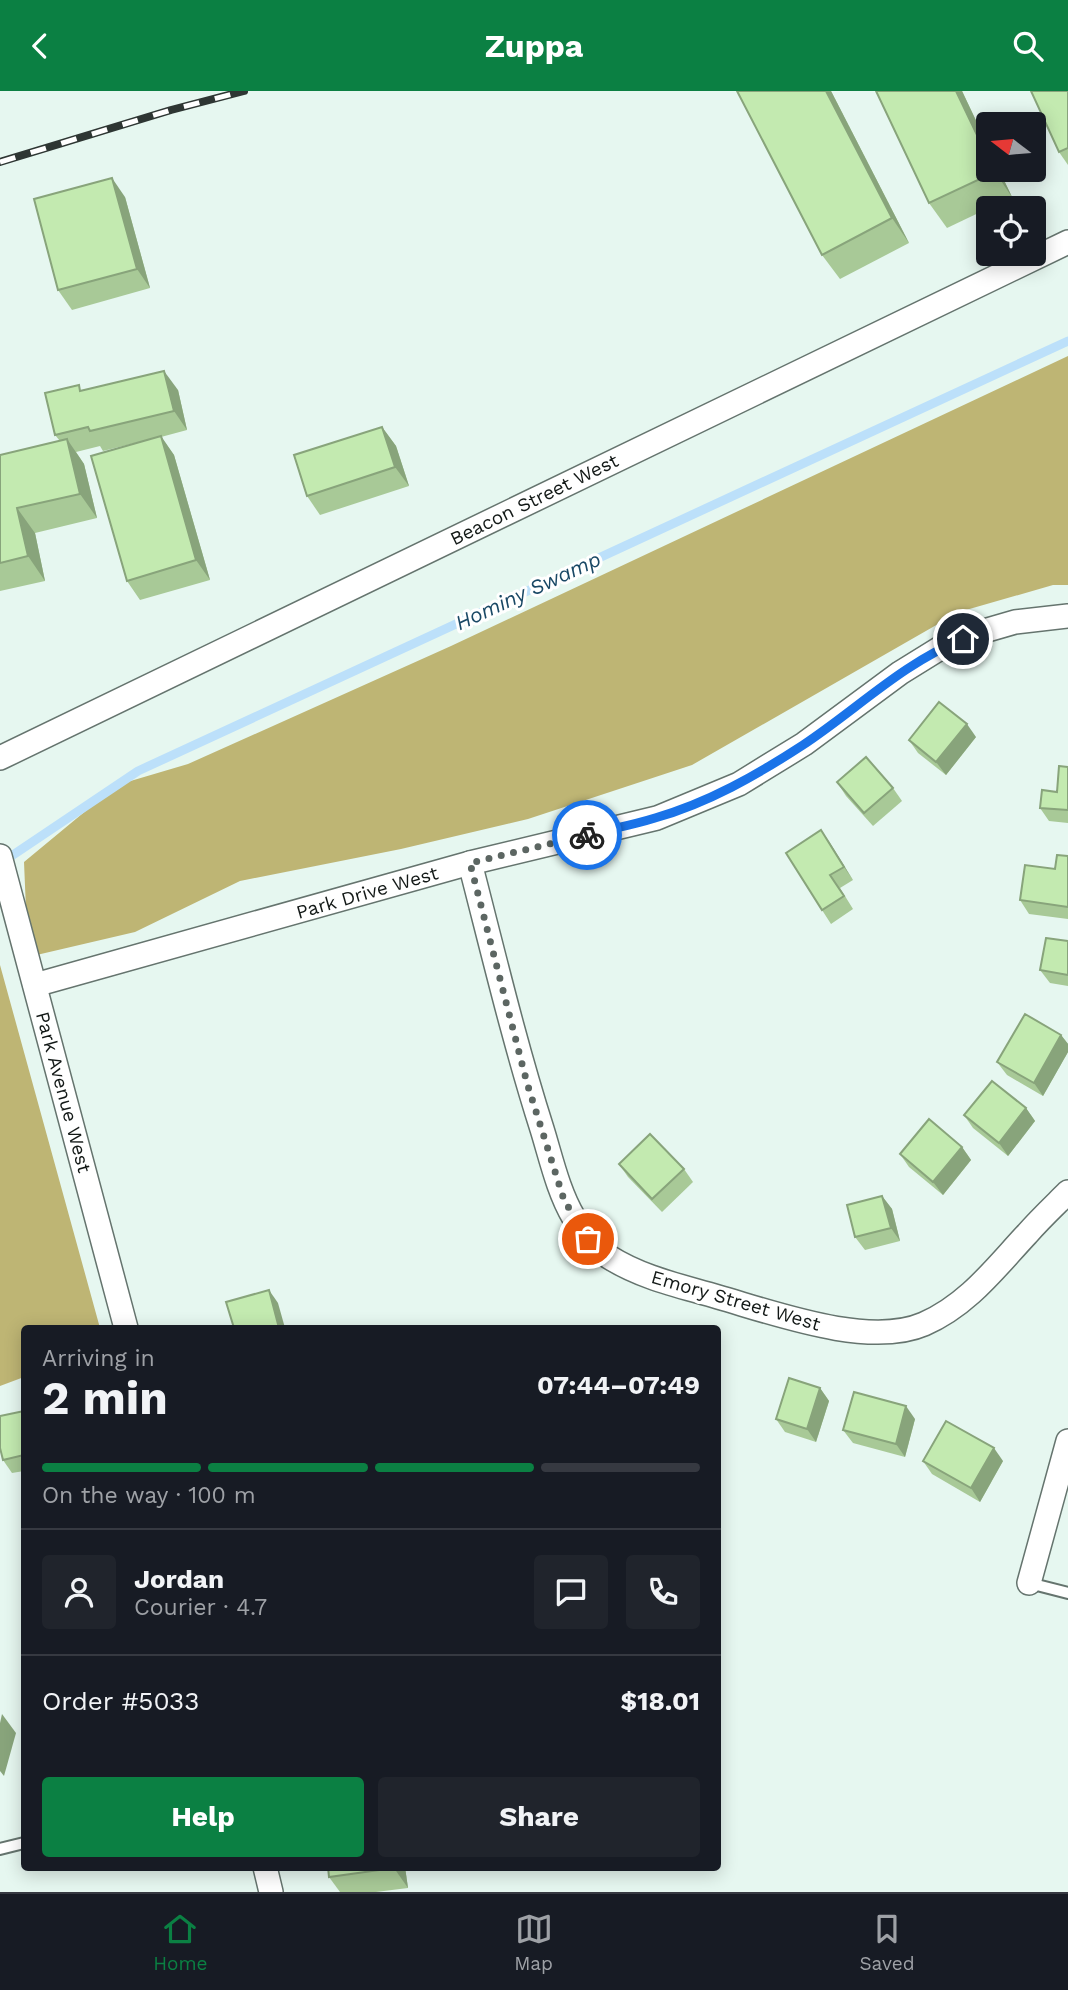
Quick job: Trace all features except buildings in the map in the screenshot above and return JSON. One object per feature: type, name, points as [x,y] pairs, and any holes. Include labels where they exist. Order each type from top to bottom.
[{"type":"street","name":"Beacon Street West","points":[[0,758],[1068,242]]},
{"type":"street","name":"Park Drive West","points":[[36,985],[470,863],[657,818],[739,784],[804,744],[900,673],[942,647],[1016,622],[1068,616]]},
{"type":"street","name":"Park Avenue West","points":[[0,856],[125,1325]]},
{"type":"street","name":"Emory Street West","points":[[470,863],[527,1083],[564,1200],[588,1239],[606,1256],[633,1271],[808,1322],[845,1328],[900,1331],[928,1322],[985,1282],[1028,1232],[1068,1192]]},
{"type":"street","points":[[1029,1583],[1068,1441]]},
{"type":"street","points":[[266,1871],[271,1892]]},
{"type":"lane","points":[[1029,1583],[1068,1593]]},
{"type":"lane","points":[[0,1849],[21,1844]]},
{"type":"shaded area","points":[[1068,356],[1068,585],[1053,585],[959,612],[692,765],[528,819],[401,849],[240,881],[135,932],[28,957],[24,862],[117,785],[188,764],[451,646]]},
{"type":"shaded area","points":[[0,965],[99,1325],[21,1325],[21,1378],[0,1386]]},
{"type":"waterway","name":"Hominy Swamp","points":[[4,861],[138,771],[1068,341]]},
{"type":"railway","points":[[0,162],[171,110],[244,91]]},
{"type":"way so far","points":[[587,835],[470,863],[527,1083],[564,1200],[588,1239]]},
{"type":"route","points":[[587,835],[657,818],[739,784],[804,744],[900,673],[942,647],[963,639]]}]
